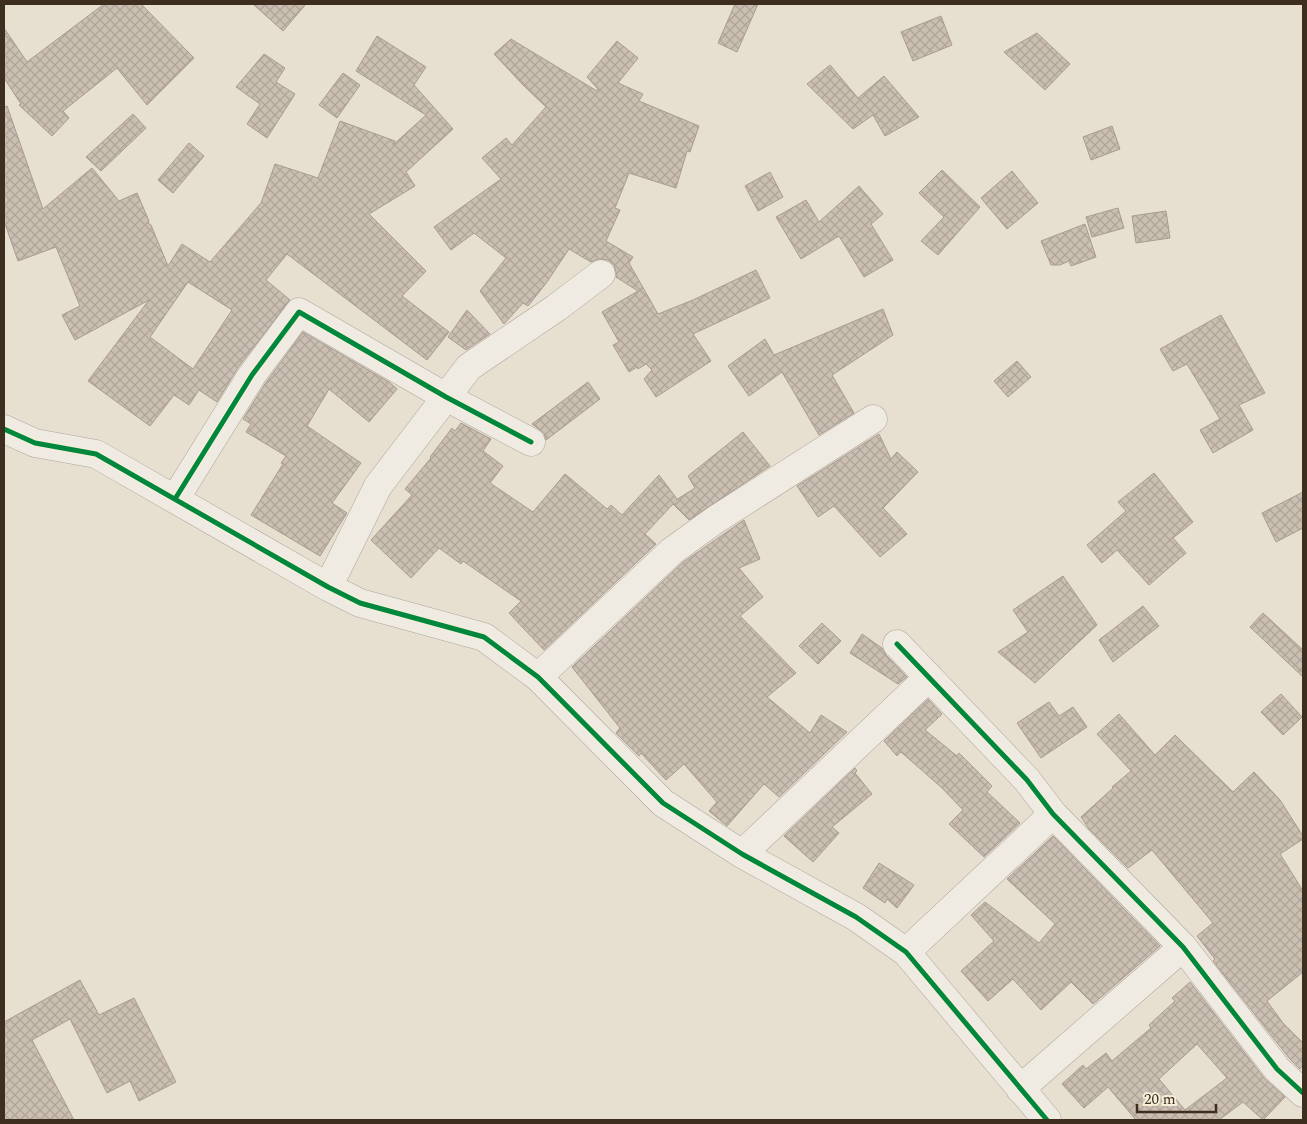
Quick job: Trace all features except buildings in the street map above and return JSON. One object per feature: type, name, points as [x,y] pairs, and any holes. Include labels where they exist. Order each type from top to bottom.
[{"type":"street","points":[[328,587],[378,486],[469,367],[556,308],[601,274]]},
{"type":"street","points":[[175,498],[252,375],[299,312],[531,442]]},
{"type":"street","points":[[538,676],[672,551],[715,520],[873,419]]},
{"type":"street","points":[[4,428],[35,443],[96,454],[328,587],[360,603],[484,637],[538,676],[663,803],[742,854],[856,917],[906,952],[1047,1120]]},
{"type":"street","points":[[897,644],[1027,780],[1052,814],[1183,947],[1277,1069],[1303,1093]]},
{"type":"street","points":[[742,854],[929,677]]},
{"type":"street","points":[[906,952],[1052,814]]},
{"type":"street","points":[[1020,1089],[1183,947]]},
{"type":"cycle path","points":[[175,499],[252,375],[299,312],[446,397],[531,442]]},
{"type":"cycle path","points":[[4,429],[35,443],[96,454],[328,587],[360,603],[484,637],[538,677],[663,803],[742,854],[856,917],[906,952],[1047,1120]]},
{"type":"cycle path","points":[[897,644],[1027,780],[1053,814],[1183,947],[1277,1069],[1303,1093]]}]
